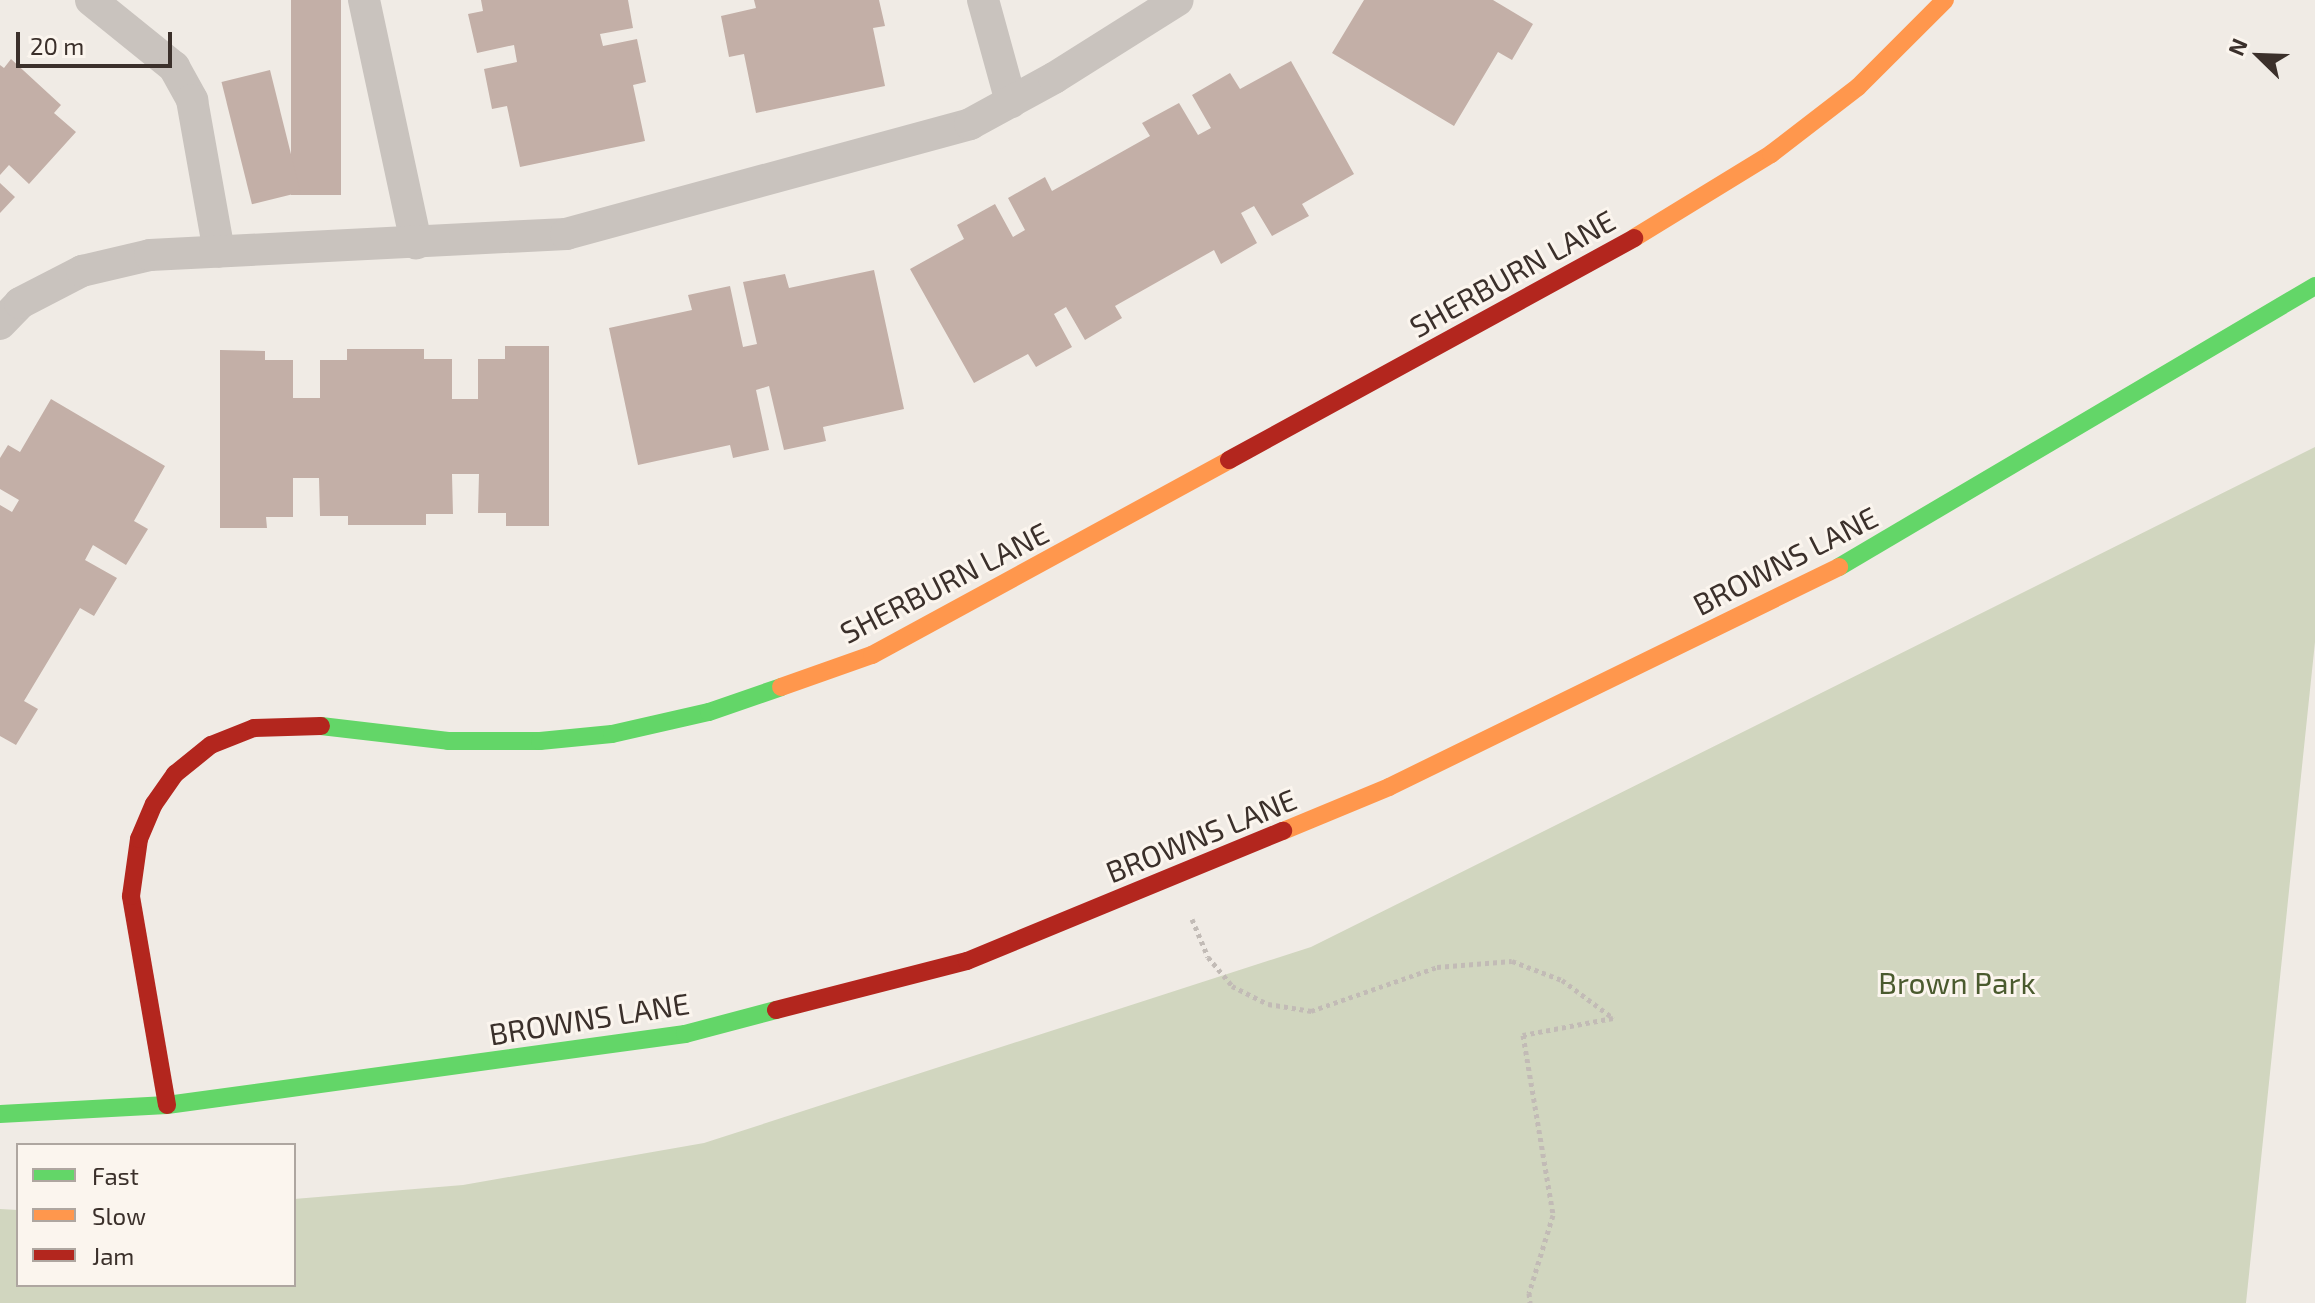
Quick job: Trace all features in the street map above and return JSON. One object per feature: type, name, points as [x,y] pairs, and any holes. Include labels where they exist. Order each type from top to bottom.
[{"type":"street","name":"SHERBURN LANE","points":[[167,1105],[131,896],[139,839],[154,804],[175,774],[211,745],[254,728],[321,726],[448,741],[540,741],[612,734],[709,712],[872,655],[1663,222],[1771,154],[1858,87],[1945,0]]},
{"type":"street","name":"BROWNS LANE","points":[[0,1114],[167,1105],[685,1034],[967,961],[1389,787],[1846,564],[2254,319],[2315,286]]},
{"type":"lane","points":[[91,0],[174,67],[192,100],[219,252]]},
{"type":"lane","points":[[364,0],[416,243]]},
{"type":"lane","points":[[983,0],[1011,102]]},
{"type":"lane","points":[[0,324],[20,303],[82,271],[150,255],[566,234],[970,124],[1178,0]]},
{"type":"path","points":[[1175,877],[1208,957],[1232,986],[1268,1004],[1311,1011],[1437,967],[1512,961],[1562,980],[1613,1018],[1523,1035],[1553,1215],[1529,1293],[1530,1303]]},
{"type":"green space","name":"Brown Park","points":[[2315,447],[2315,642],[2246,1303],[0,1303],[0,1209],[16,1210],[16,1287],[296,1287],[296,1199],[463,1185],[704,1143],[1311,947]]},
{"type":"building","points":[[291,0],[341,0],[341,195],[291,195]]},
{"type":"building","points":[[481,0],[628,0],[633,28],[600,34],[603,46],[637,39],[646,82],[633,85],[645,141],[520,167],[507,106],[492,109],[484,69],[517,62],[514,45],[477,53],[468,14],[483,11]]},
{"type":"building","points":[[754,0],[879,0],[885,26],[873,28],[885,86],[756,113],[744,54],[729,57],[721,16],[756,8]]},
{"type":"building","points":[[1364,0],[1493,0],[1533,24],[1512,60],[1498,52],[1454,126],[1332,53]]},
{"type":"building","points":[[11,59],[61,105],[54,113],[76,132],[29,184],[9,165],[0,175],[0,65],[4,68]]},
{"type":"building","points":[[1291,61],[1354,174],[1302,204],[1309,216],[1272,236],[1254,206],[1241,213],[1257,243],[1221,264],[1214,250],[1115,306],[1122,318],[1085,340],[1066,307],[1054,314],[1072,347],[1036,367],[1028,354],[974,383],[910,269],[964,239],[957,225],[995,204],[1013,237],[1025,230],[1008,198],[1045,177],[1052,191],[1150,136],[1142,123],[1179,103],[1198,135],[1211,128],[1192,95],[1230,73],[1240,89]]},
{"type":"building","points":[[270,70],[300,192],[252,204],[221,82]]},
{"type":"building","points":[[0,183],[15,197],[0,213]]},
{"type":"building","points":[[874,270],[904,409],[823,427],[826,441],[784,450],[769,386],[756,390],[769,450],[733,458],[730,445],[638,465],[609,328],[692,310],[688,295],[730,286],[743,347],[757,344],[743,282],[785,274],[789,288]]},
{"type":"building","points":[[505,346],[549,346],[549,526],[506,526],[506,513],[478,513],[479,474],[452,474],[453,514],[426,514],[426,525],[348,525],[348,516],[320,516],[319,478],[293,478],[293,517],[266,517],[267,528],[220,528],[220,350],[265,351],[265,360],[293,360],[293,398],[320,398],[320,360],[347,360],[347,349],[424,349],[424,359],[452,359],[452,399],[478,399],[478,359],[505,359]]},
{"type":"building","points":[[51,399],[165,466],[134,521],[148,529],[126,565],[93,545],[85,560],[117,578],[94,616],[80,608],[24,701],[38,709],[16,745],[0,736],[0,505],[12,512],[19,500],[0,489],[0,458],[8,445],[20,452]]},
{"type":"traffic: fast","points":[[1839,567],[2315,286]]},
{"type":"traffic: fast","points":[[321,726],[448,741],[540,741],[612,734],[709,712],[781,687]]},
{"type":"traffic: fast","points":[[0,1114],[167,1105],[685,1034],[776,1010]]},
{"type":"traffic: slow","points":[[1634,238],[1771,154],[1858,87],[1945,0]]},
{"type":"traffic: slow","points":[[781,687],[872,655],[1229,460]]},
{"type":"traffic: slow","points":[[1283,831],[1389,787],[1839,567]]},
{"type":"traffic: jam","points":[[1229,460],[1634,238]]},
{"type":"traffic: jam","points":[[167,1105],[131,896],[139,839],[154,804],[175,774],[211,745],[254,728],[321,726]]},
{"type":"traffic: jam","points":[[776,1010],[967,961],[1283,831]]}]
